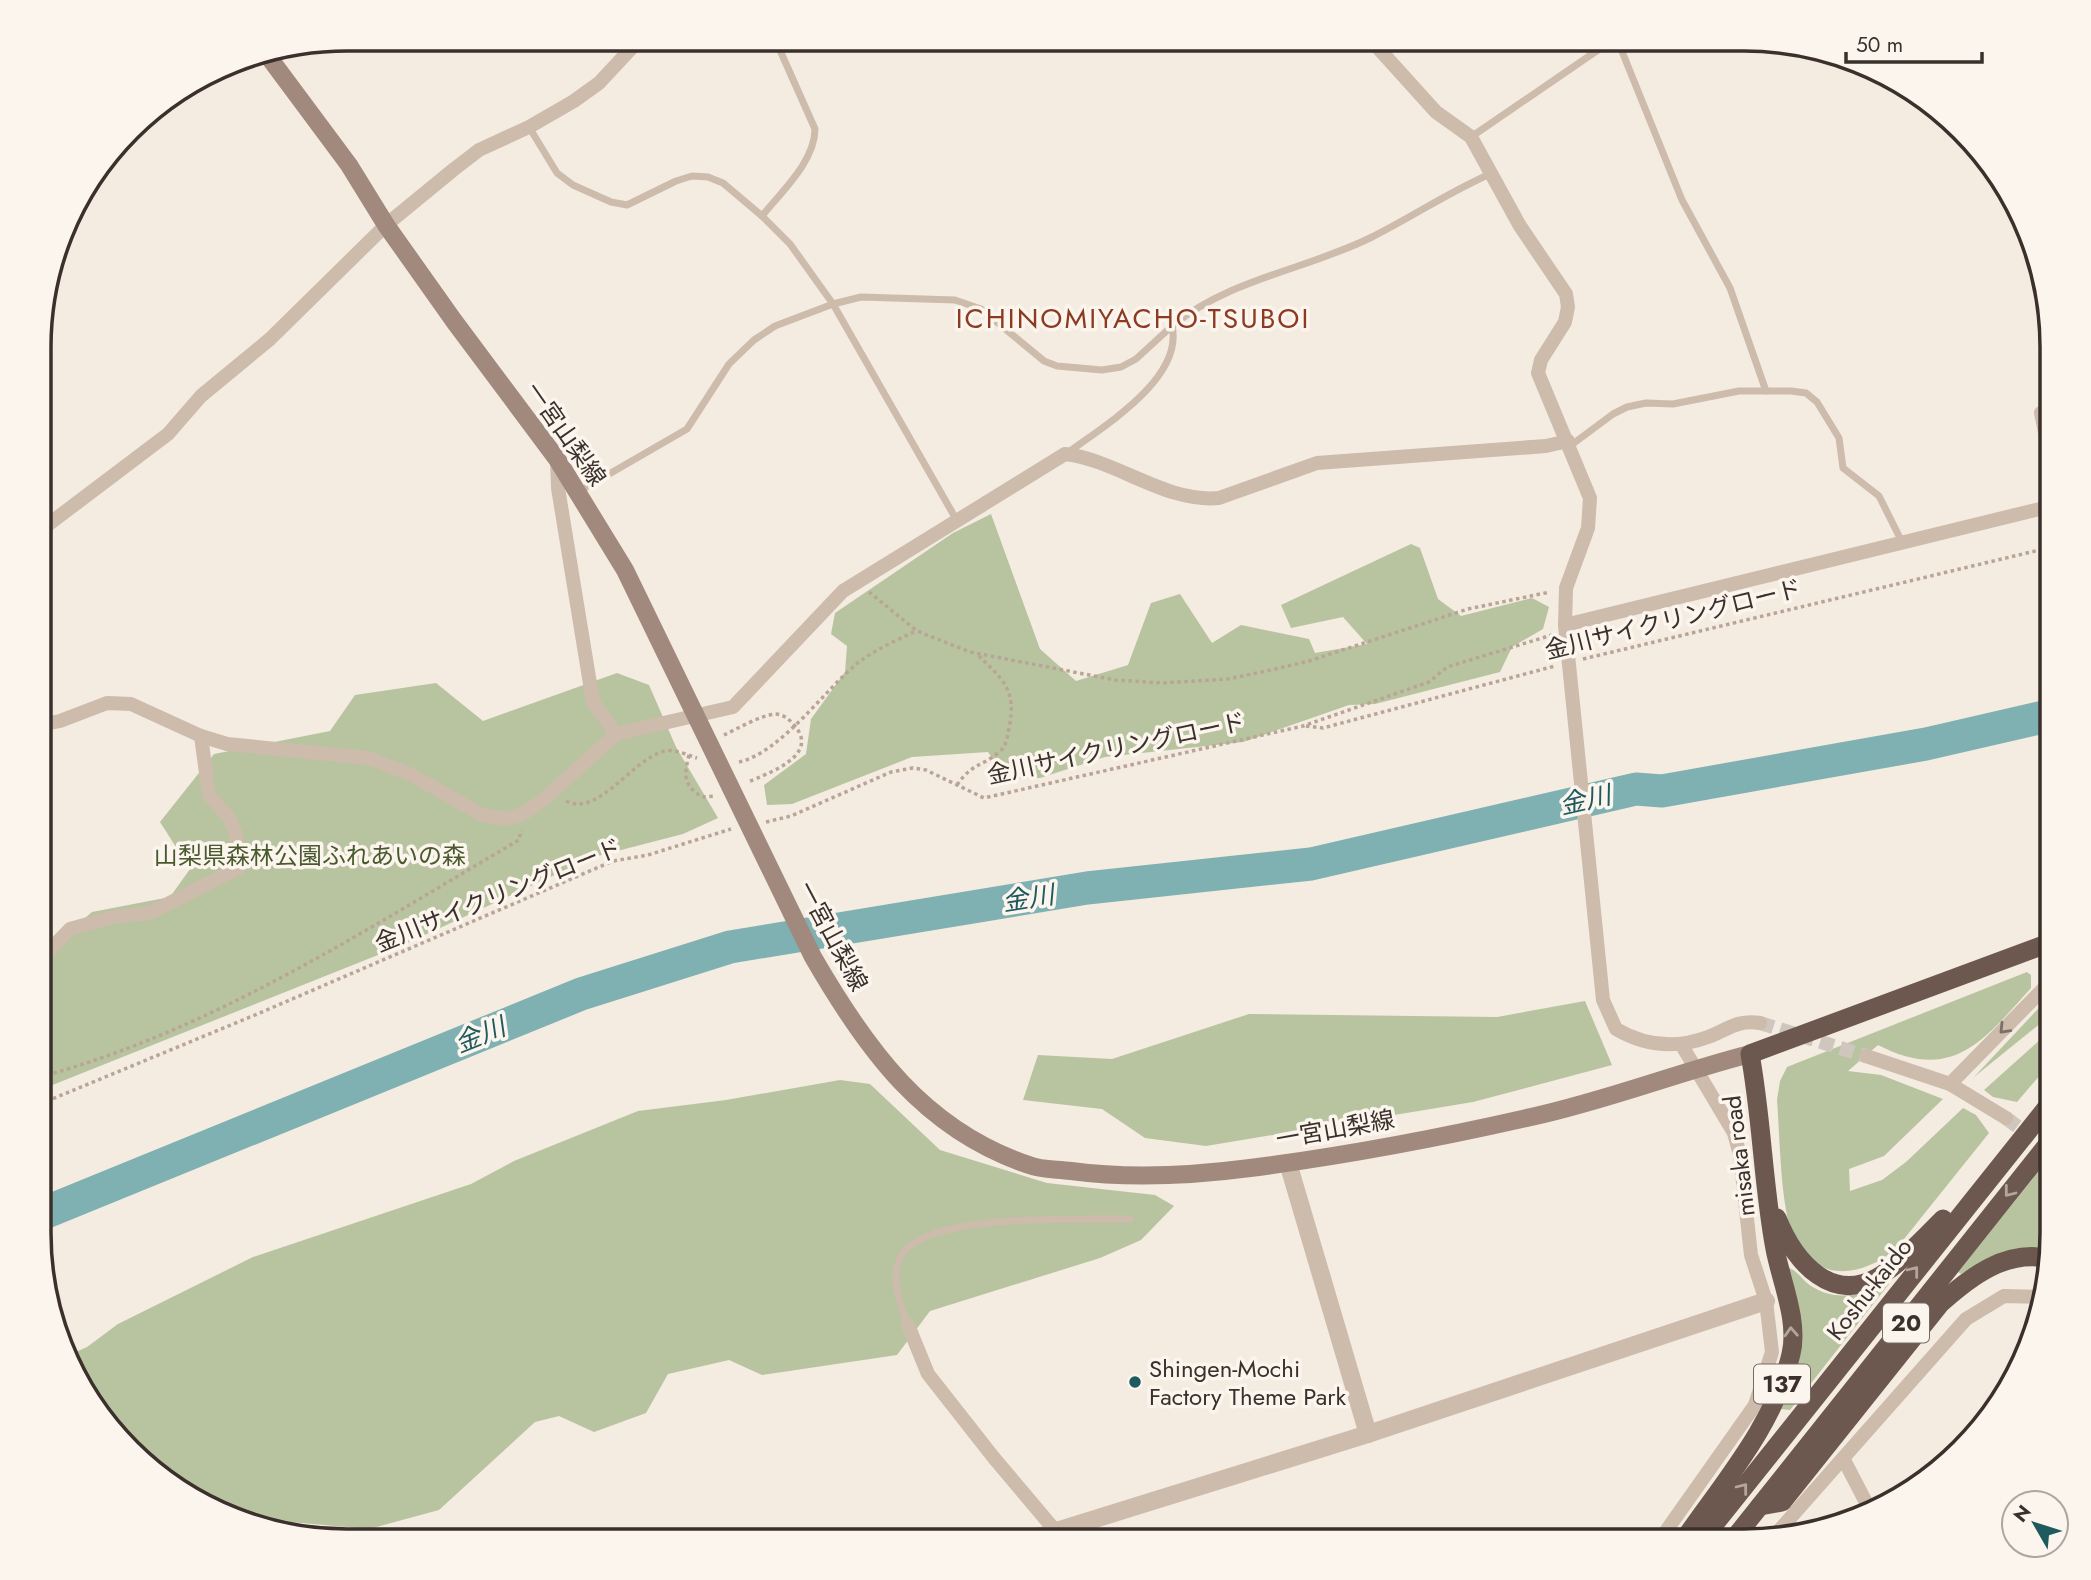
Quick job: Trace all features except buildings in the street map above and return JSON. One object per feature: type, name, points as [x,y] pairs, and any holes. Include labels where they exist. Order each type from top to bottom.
[{"type":"highway","points":[[1750,1054],[2040,946]]},
{"type":"highway","name":"misaka road","points":[[1691,1529],[1771,1409],[1792,1350],[1791,1324],[1774,1247],[1760,1112],[1750,1054]]},
{"type":"highway","name":"Koshu-kaido","points":[[1710,1529],[1984,1182],[2040,1115]]},
{"type":"highway","name":"Koshu-kaido","points":[[1742,1529],[2040,1154]]},
{"type":"highway","points":[[1770,1201],[1785,1240],[1809,1269],[1830,1282],[1857,1284],[1881,1276],[1984,1182]]},
{"type":"highway","points":[[1760,1506],[1782,1502],[1940,1304],[1963,1282],[2004,1261],[2039,1259]]},
{"type":"main road","name":"一宮山梨線","points":[[271,61],[349,165],[386,225],[557,459],[625,569],[813,957],[847,1016],[885,1068],[931,1110],[974,1140],[1030,1166],[1132,1177],[1194,1176],[1288,1163],[1531,1117],[1750,1054]]},
{"type":"street","points":[[51,522],[168,434],[201,396],[271,339],[386,225],[479,150],[529,127],[599,83],[629,51]]},
{"type":"street","points":[[1381,51],[1436,112],[1471,137],[1520,226],[1566,294],[1568,307],[1565,322],[1541,360],[1538,373],[1586,483],[1590,512],[1566,588],[1565,625],[1603,1000],[1616,1029],[1662,1045],[1681,1044],[1707,1037],[1734,1024],[1760,1023]]},
{"type":"street","points":[[51,723],[107,703],[131,704],[201,736],[241,746],[368,758],[410,774],[482,815],[507,820],[523,814],[552,792],[616,734],[733,707],[819,614],[857,582],[1065,454],[1082,456],[1151,484],[1203,499],[1219,498],[1317,463],[1569,443]]},
{"type":"street","points":[[557,459],[558,488],[593,702],[616,734]]},
{"type":"street","points":[[1565,625],[2040,509]]},
{"type":"street","points":[[51,949],[70,929],[113,917],[150,913],[238,868],[236,834],[229,818],[209,795],[201,736]]},
{"type":"street","points":[[1950,1084],[2040,992]]},
{"type":"street","points":[[1667,1529],[1755,1405],[1772,1352],[1766,1301],[1751,1255],[1740,1155],[1734,1133],[1681,1044]]},
{"type":"street","points":[[1866,1056],[1950,1084],[2006,1118]]},
{"type":"street","points":[[1288,1163],[1368,1434]]},
{"type":"street","points":[[1782,1527],[1966,1319],[2004,1296],[2033,1297]]},
{"type":"street","points":[[1082,1529],[1766,1301]]},
{"type":"street","points":[[908,1325],[928,1374],[1052,1529]]},
{"type":"street","points":[[1844,1460],[1866,1503]]},
{"type":"lane","points":[[762,216],[809,155],[815,141],[816,129],[780,51]]},
{"type":"lane","points":[[1471,137],[1597,51]]},
{"type":"lane","points":[[1620,51],[1682,200],[1730,288],[1766,391]]},
{"type":"lane","points":[[529,127],[557,173],[573,185],[611,202],[627,205],[676,181],[692,176],[708,177],[723,183],[762,216],[790,244],[833,304],[956,519]]},
{"type":"lane","points":[[578,492],[688,429],[729,364],[754,340],[775,326],[833,304],[861,296],[955,300],[981,309],[1044,361],[1057,366],[1102,370],[1121,367],[1136,359],[1193,310],[1231,289],[1371,237],[1459,187],[1490,174]]},
{"type":"lane","points":[[1065,454],[1147,392],[1166,362],[1175,339],[1172,326]]},
{"type":"lane","points":[[1569,443],[1627,407],[1646,403],[1673,404],[1739,391],[1806,393],[1817,402],[1839,438],[1843,468],[1879,496],[1903,544]]},
{"type":"lane","points":[[908,1325],[895,1279],[901,1256],[915,1241],[964,1226],[1039,1218],[1130,1219]]},
{"type":"path","name":"金川サイクリングロード","points":[[1579,660],[2040,550]]},
{"type":"path","points":[[857,582],[917,631],[976,653],[1115,680],[1162,683],[1228,679],[1309,661],[1468,609],[1566,588]]},
{"type":"path","name":"金川サイクリングロード","points":[[756,824],[791,817],[891,772],[913,768],[926,770],[984,797],[1303,726],[1429,682],[1447,667],[1549,637],[1565,625]]},
{"type":"path","points":[[734,763],[759,753],[778,739],[869,655],[917,631]]},
{"type":"path","points":[[957,785],[977,762],[999,753],[1006,745],[1014,707],[1013,698],[1004,682],[976,653]]},
{"type":"path","name":"金川サイクリングロード","points":[[1303,726],[1323,727],[1565,664]]},
{"type":"path","points":[[709,741],[773,714],[782,715],[797,728],[800,746],[795,757],[774,771]]},
{"type":"path","points":[[552,792],[569,803],[593,802],[648,759],[667,751],[708,761]]},
{"type":"path","points":[[51,1074],[89,1064],[191,1024],[268,986],[519,841],[523,814]]},
{"type":"path","name":"金川サイクリングロード","points":[[51,1100],[256,1016],[613,861],[648,855],[733,828]]},
{"type":"green space","points":[[991,514],[1040,649],[1076,681],[1128,665],[1151,603],[1180,594],[1212,643],[1241,625],[1309,639],[1315,653],[1367,644],[1343,617],[1291,628],[1281,605],[1411,544],[1420,548],[1438,599],[1461,616],[1532,598],[1549,607],[1543,629],[1512,647],[1500,672],[1375,704],[1349,705],[1243,742],[1105,757],[1040,778],[1007,779],[988,752],[912,757],[792,804],[767,805],[764,785],[806,754],[811,719],[845,672],[847,646],[831,634],[835,613],[953,533]]},
{"type":"green space","name":"山梨県森林公園ふれあいの森","points":[[617,673],[649,685],[676,747],[718,818],[683,834],[594,857],[403,945],[51,1086],[51,947],[92,912],[170,897],[190,869],[160,822],[214,754],[330,731],[355,695],[436,683],[483,721]]},
{"type":"green space","points":[[2027,972],[2031,975],[2031,988],[1998,1024],[1965,1050],[1947,1058],[1927,1060],[1904,1056],[1878,1045],[1848,1071],[1881,1075],[1943,1099],[1884,1156],[1849,1169],[1850,1191],[1882,1180],[1906,1162],[1963,1108],[1976,1115],[1989,1133],[1896,1249],[1856,1270],[1842,1271],[1816,1264],[1795,1240],[1786,1211],[1777,1100],[1780,1081],[1787,1067]]},
{"type":"green space","points":[[1585,1001],[1612,1065],[1473,1102],[1206,1146],[1145,1138],[1102,1109],[1023,1100],[1038,1055],[1112,1059],[1249,1014],[1497,1017]]},
{"type":"green space","points":[[2040,1007],[2040,1024],[1974,1077]]},
{"type":"green space","points":[[2040,1040],[2040,1075],[2017,1102],[1993,1097],[1984,1090]]},
{"type":"green space","points":[[840,1080],[870,1084],[940,1150],[1047,1183],[1155,1195],[1174,1206],[1141,1240],[1100,1258],[930,1311],[897,1355],[762,1375],[729,1360],[668,1374],[646,1413],[594,1432],[559,1416],[535,1422],[439,1510],[369,1529],[279,1521],[241,1510],[199,1490],[151,1456],[124,1429],[90,1381],[75,1352],[118,1324],[253,1257],[471,1184],[514,1161],[638,1111],[726,1100]]},
{"type":"green space","points":[[2040,1170],[2040,1252],[1989,1259],[1961,1274],[1958,1272]]},
{"type":"green space","points":[[1789,1268],[1811,1286],[1830,1294],[1849,1295],[1886,1281],[1889,1284],[1790,1410],[1781,1409]]},
{"type":"waterway","name":"金川","points":[[51,1210],[581,994],[730,947],[1087,888],[1311,864],[1636,789],[1662,791],[1926,744],[2040,718]]},
{"type":"tunnel","points":[[1760,1023],[1866,1056]]},
{"type":"tunnel","points":[[2006,1118],[2040,1143]]},
{"type":"place","name":"Shingen-Mochi Factory Theme Park","points":[[1135,1382]]},
{"type":"district","name":"ICHINOMIYACHO-TSUBOI","points":[[1133,318]]}]
